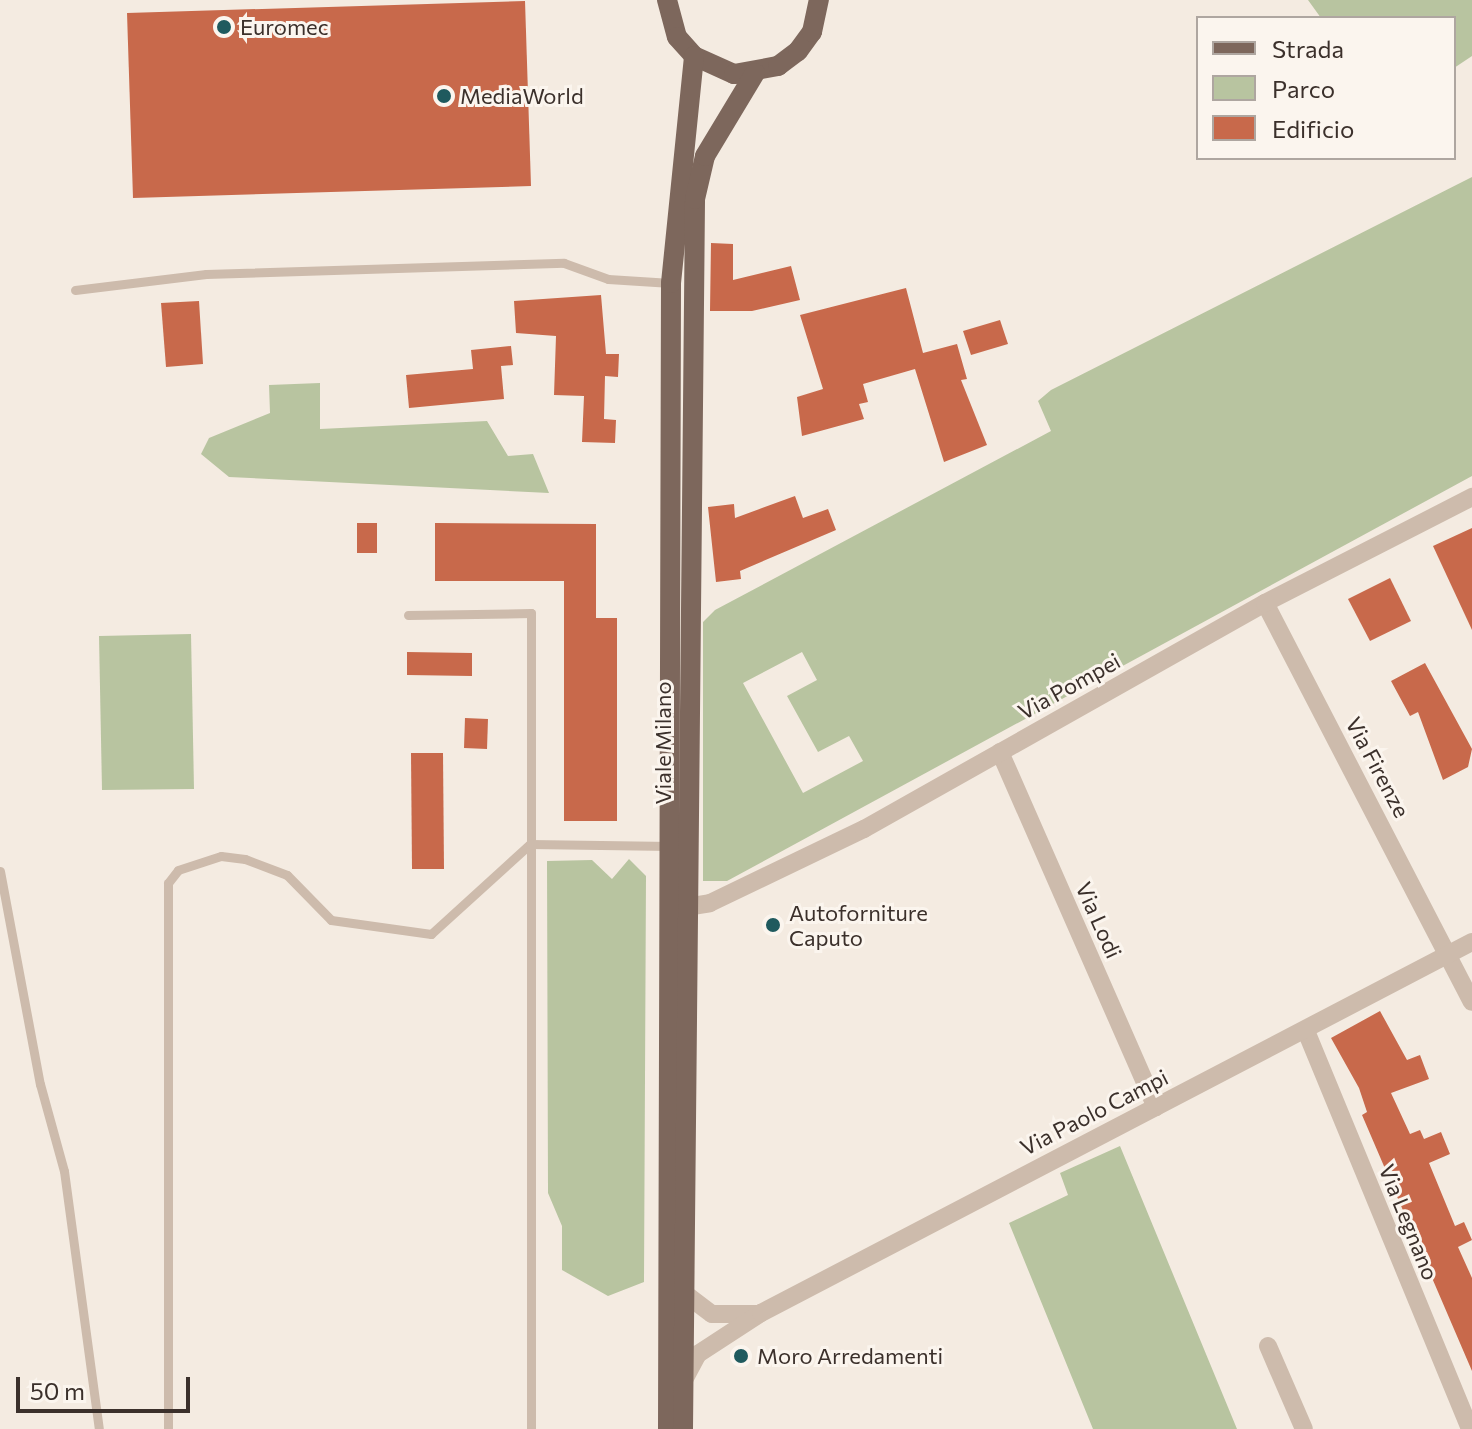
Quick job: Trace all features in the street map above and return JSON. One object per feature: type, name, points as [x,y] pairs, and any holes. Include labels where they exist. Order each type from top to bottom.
[{"type":"main road","points":[[667,0],[677,37],[694,56],[734,74],[755,73],[798,51],[820,3]]},
{"type":"main road","name":"Viale Milano","points":[[668,1429],[671,283],[694,56]]},
{"type":"main road","name":"Viale Milano","points":[[683,1429],[695,199],[705,156],[755,73]]},
{"type":"street","name":"Via Pompei","points":[[686,907],[710,903],[864,829],[1265,603],[1472,497]]},
{"type":"street","name":"Via Firenze","points":[[1265,603],[1472,1002]]},
{"type":"street","name":"Via Lodi","points":[[1000,752],[1156,1107]]},
{"type":"street","points":[[1448,953],[1472,942]]},
{"type":"street","name":"Via Paolo Campi","points":[[683,1385],[698,1354],[761,1313],[1306,1031],[1448,953]]},
{"type":"street","name":"Via Legnano","points":[[1306,1031],[1470,1429]]},
{"type":"street","name":"Via Paolo Campi","points":[[684,1293],[712,1314],[761,1313]]},
{"type":"street","points":[[1268,1346],[1304,1429]]},
{"type":"lane","points":[[75,290],[206,274],[564,263],[608,279],[671,283]]},
{"type":"lane","points":[[408,615],[531,613],[531,1429]]},
{"type":"lane","points":[[168,1429],[168,883],[195,861],[245,859],[287,875],[331,920],[431,934],[530,844],[671,846]]},
{"type":"lane","points":[[0,871],[40,1084],[64,1171],[99,1429]]},
{"type":"green space","points":[[1308,0],[1472,0],[1472,56],[1456,67],[1456,16],[1320,16]]},
{"type":"green space","points":[[1472,177],[1472,476],[727,881],[703,881],[703,622],[715,610],[1051,431],[1038,401],[1051,390]],"holes":[[[802,652],[817,680],[787,696],[818,752],[849,736],[863,761],[803,793],[743,683]]]},
{"type":"green space","points":[[320,383],[320,429],[487,421],[508,456],[533,454],[549,493],[229,477],[201,454],[209,438],[270,413],[269,385]]},
{"type":"green space","points":[[191,634],[194,789],[102,790],[99,636]]},
{"type":"green space","points":[[629,859],[646,876],[644,1282],[608,1296],[562,1270],[562,1226],[548,1193],[547,861],[592,860],[612,879]]},
{"type":"green space","points":[[1120,1146],[1237,1429],[1093,1429],[1009,1223],[1068,1195],[1060,1173]]},
{"type":"building","points":[[525,1],[531,186],[133,198],[127,13]]},
{"type":"building","points":[[711,243],[733,244],[733,280],[791,266],[800,300],[752,311],[710,311]]},
{"type":"building","points":[[906,288],[923,353],[957,344],[967,379],[961,380],[987,445],[944,462],[915,369],[863,384],[868,402],[859,404],[864,419],[802,436],[797,397],[823,389],[800,315]]},
{"type":"building","points":[[601,295],[606,354],[619,354],[618,377],[605,376],[604,419],[616,420],[615,443],[582,442],[584,396],[554,395],[556,336],[516,333],[514,301]]},
{"type":"building","points":[[199,301],[203,364],[166,367],[161,303]]},
{"type":"building","points":[[1000,320],[1008,344],[971,355],[963,331]]},
{"type":"building","points":[[511,346],[513,365],[501,366],[504,399],[409,408],[406,375],[473,369],[471,350]]},
{"type":"building","points":[[795,496],[803,518],[828,509],[836,530],[740,571],[741,579],[716,582],[708,507],[734,504],[735,518]]},
{"type":"building","points":[[357,523],[377,523],[377,553],[357,553]]},
{"type":"building","points":[[435,523],[596,524],[596,618],[617,618],[617,821],[564,821],[564,581],[435,581]]},
{"type":"building","points":[[1472,528],[1472,630],[1433,546]]},
{"type":"building","points":[[1390,578],[1411,621],[1370,641],[1348,599]]},
{"type":"building","points":[[407,652],[472,653],[472,676],[407,675]]},
{"type":"building","points":[[1425,663],[1472,749],[1468,767],[1443,780],[1418,712],[1410,716],[1391,681]]},
{"type":"building","points":[[465,718],[488,719],[487,749],[464,748]]},
{"type":"building","points":[[411,753],[443,753],[444,869],[412,869]]},
{"type":"building","points":[[1380,1011],[1407,1060],[1420,1055],[1429,1079],[1391,1093],[1410,1134],[1420,1130],[1424,1139],[1441,1132],[1450,1154],[1429,1163],[1455,1226],[1464,1222],[1472,1240],[1458,1247],[1472,1278],[1472,1371],[1362,1115],[1367,1112],[1359,1088],[1331,1038]]},
{"type":"place","name":"Euromec","points":[[224,27]]},
{"type":"place","name":"MediaWorld","points":[[444,96]]},
{"type":"place","name":"Autoforniture Caputo","points":[[773,925]]},
{"type":"place","name":"Moro Arredamenti","points":[[741,1356]]}]
